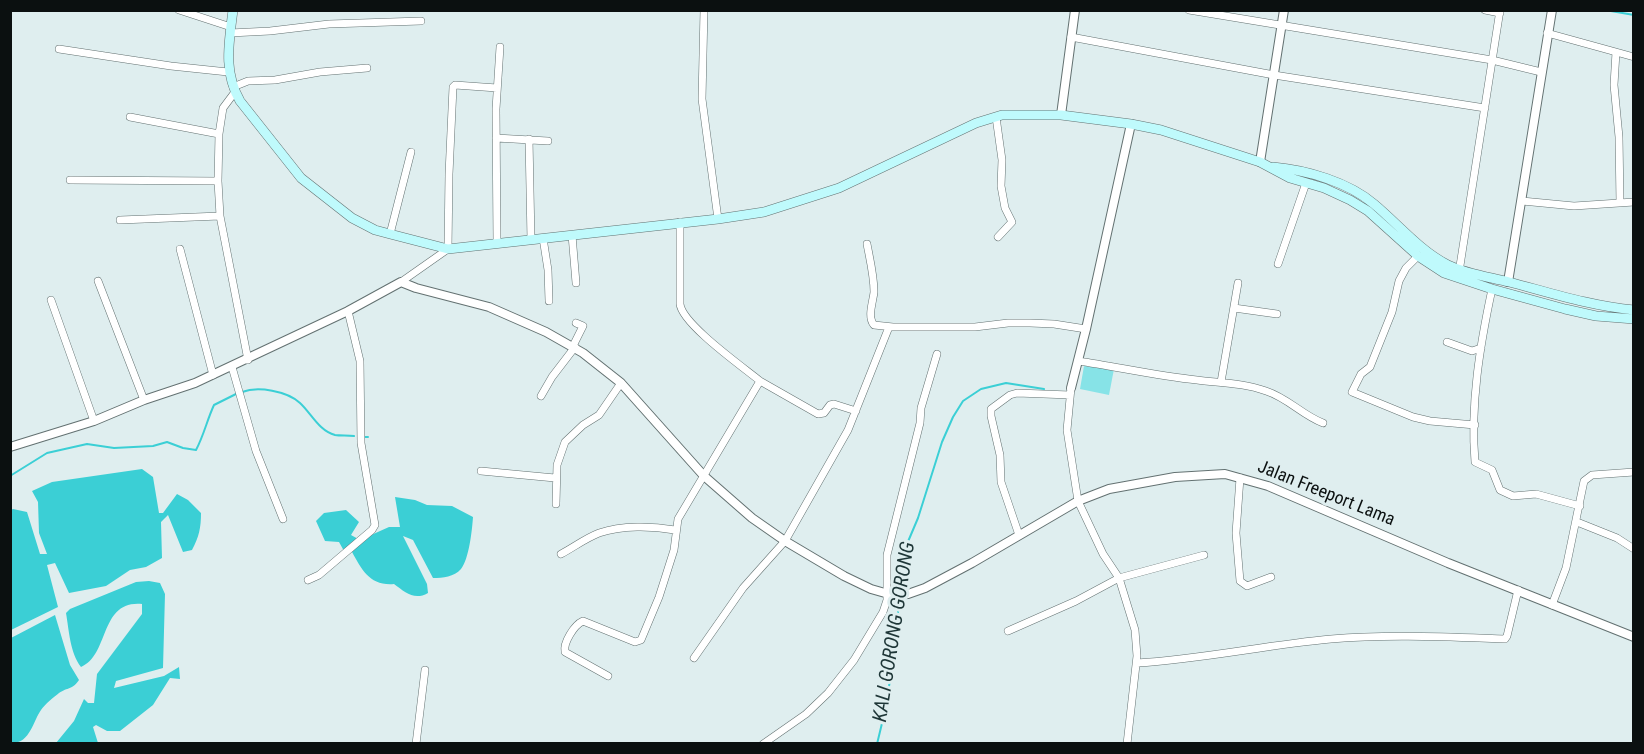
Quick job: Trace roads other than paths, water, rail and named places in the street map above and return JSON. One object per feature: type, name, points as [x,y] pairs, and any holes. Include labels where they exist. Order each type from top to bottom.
[{"type":"main road","points":[[232,10],[228,72],[234,89],[240,101],[301,178],[352,218],[375,230],[448,249],[764,212],[839,188],[957,131],[996,117],[1026,114],[1061,115],[1161,130],[1260,162],[1290,178],[1324,188],[1368,211],[1418,256],[1444,273],[1458,273],[1508,282],[1568,299],[1634,310]]},
{"type":"main road","points":[[1271,167],[1292,169],[1328,180],[1372,202],[1429,253],[1458,273],[1492,289],[1596,316],[1634,319]]},
{"type":"street","points":[[179,10],[230,30],[273,31],[329,24],[421,21]]},
{"type":"street","points":[[704,10],[702,99],[718,219]]},
{"type":"street","points":[[1061,115],[1075,10]]},
{"type":"street","points":[[1189,10],[1492,60],[1541,72]]},
{"type":"street","points":[[1260,162],[1284,10]]},
{"type":"street","points":[[1458,273],[1500,12],[1485,10]]},
{"type":"street","points":[[1508,282],[1551,10]]},
{"type":"street","points":[[1547,33],[1634,57]]},
{"type":"street","points":[[1071,37],[1274,75],[1485,108]]},
{"type":"street","points":[[497,243],[496,138],[500,47]]},
{"type":"street","points":[[60,49],[228,72]]},
{"type":"street","points":[[1617,52],[1614,85],[1619,137],[1620,203]]},
{"type":"street","points":[[248,360],[220,216],[219,134],[224,105],[234,89],[248,81],[275,80],[320,72],[368,68]]},
{"type":"street","points":[[10,447],[94,421],[144,400],[195,383],[248,360],[401,282],[448,249],[452,90],[455,85],[497,88]]},
{"type":"street","points":[[130,117],[219,134]]},
{"type":"street","points":[[996,117],[1002,160],[1001,186],[1005,208],[1012,222],[998,237]]},
{"type":"street","points":[[1127,744],[1137,645],[1131,614],[1119,578],[1103,554],[1078,501],[1067,430],[1070,392],[1131,124]]},
{"type":"street","points":[[496,138],[548,141]]},
{"type":"street","points":[[529,139],[531,240]]},
{"type":"street","points":[[390,234],[411,153]]},
{"type":"street","points":[[70,180],[218,181]]},
{"type":"street","points":[[1278,264],[1306,183]]},
{"type":"street","points":[[1522,201],[1574,206],[1634,202]]},
{"type":"street","points":[[120,220],[220,216]]},
{"type":"street","points":[[680,222],[680,304],[682,313],[760,381],[818,414],[824,413],[830,405],[834,404],[856,411]]},
{"type":"street","points":[[572,235],[576,283]]},
{"type":"street","points":[[543,238],[548,270],[549,301]]},
{"type":"street","points":[[867,244],[873,273],[871,322],[874,325],[975,327],[1030,323],[1086,329]]},
{"type":"street","points":[[180,249],[213,375]]},
{"type":"street","points":[[1418,256],[1406,268],[1399,281],[1392,312],[1370,368],[1361,374],[1352,392],[1413,417],[1475,425]]},
{"type":"street","points":[[98,281],[144,400]]},
{"type":"street","points":[[401,282],[489,307],[574,347],[621,383],[704,476],[752,518],[785,541],[844,576],[871,589],[889,594]]},
{"type":"street","points":[[1221,382],[1238,283]]},
{"type":"street","points":[[1492,289],[1481,348],[1475,425],[1475,462],[1492,470],[1500,490],[1513,496],[1536,494],[1580,506]]},
{"type":"street","points":[[51,300],[94,421]]},
{"type":"street","points":[[1234,308],[1277,314]]},
{"type":"street","points":[[309,580],[372,530],[375,521],[361,443],[360,362],[348,311]]},
{"type":"street","points":[[541,396],[574,347],[583,326],[576,323]]},
{"type":"street","points":[[694,658],[743,588],[785,541],[843,440],[889,327]]},
{"type":"street","points":[[1447,342],[1472,351],[1481,348]]},
{"type":"street","points":[[763,744],[806,714],[828,693],[854,660],[883,612],[889,594],[889,545],[920,423],[921,408],[937,354]]},
{"type":"street","points":[[1078,360],[1257,388],[1275,394],[1323,423]]},
{"type":"street","points":[[232,367],[256,451],[283,519]]},
{"type":"street","points":[[608,676],[565,652],[565,646],[578,624],[583,621],[635,642],[641,640],[659,597],[674,550],[678,519],[760,381]]},
{"type":"street","points":[[556,504],[555,478],[565,442],[583,425],[599,415],[621,383]]},
{"type":"street","points":[[1019,535],[1001,482],[1000,455],[991,416],[992,410],[1010,395],[1017,393],[1070,392]]},
{"type":"street","points":[[481,471],[555,478]]},
{"type":"street","points":[[1552,604],[1566,568],[1584,481],[1588,476],[1634,472]]},
{"type":"street","name":"Jalan Freeport Lama","points":[[889,594],[908,594],[925,588],[1078,501],[1110,489],[1175,477],[1209,474],[1240,478],[1268,486],[1634,637]]},
{"type":"street","points":[[1240,478],[1236,533],[1240,581],[1247,586],[1270,577]]},
{"type":"street","points":[[1577,522],[1617,538],[1634,549]]},
{"type":"street","points":[[561,555],[592,537],[611,530],[652,527],[675,530]]},
{"type":"street","points":[[1008,631],[1076,602],[1119,578],[1204,555]]},
{"type":"street","points":[[1137,659],[1173,661],[1332,639],[1440,636],[1504,639],[1509,632],[1518,590]]},
{"type":"street","points":[[416,744],[425,670]]},
{"type":"waterway","points":[[1605,10],[1634,15]]},
{"type":"waterway","name":"KALI GORONG GORONG","points":[[899,591],[907,544],[918,518],[942,442],[963,401],[981,389],[1006,383],[1044,389]]},
{"type":"waterway","points":[[242,392],[256,389],[288,395],[300,403],[324,430],[335,435],[354,436]]},
{"type":"waterway","points":[[10,476],[47,453],[87,444],[114,448],[153,446],[167,442],[196,450],[214,405],[236,394]]},
{"type":"waterway","name":"KALI GORONG GORONG","points":[[877,744],[898,634],[898,597]]}]
